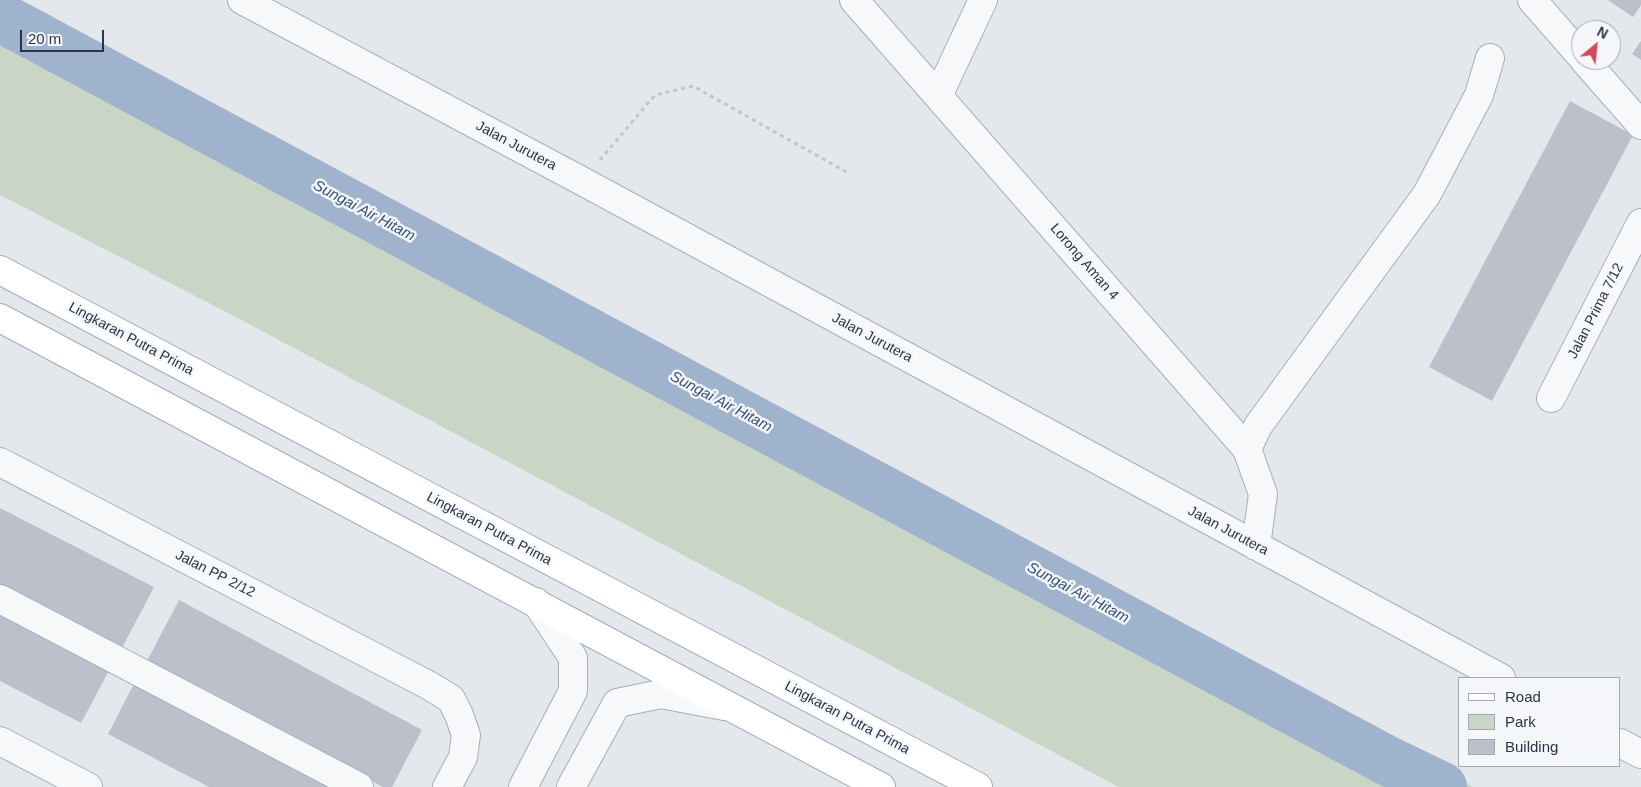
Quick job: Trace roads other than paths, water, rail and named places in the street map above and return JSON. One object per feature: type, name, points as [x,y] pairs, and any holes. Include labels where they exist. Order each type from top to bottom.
[{"type":"main road","name":"Lingkaran Putra Prima","points":[[0,270],[978,787]]},
{"type":"main road","points":[[0,318],[881,787]]},
{"type":"street","name":"Jalan Jurutera","points":[[242,0],[580,180],[1499,677]]},
{"type":"street","name":"Lorong Aman 4","points":[[854,0],[1247,449],[1263,494],[1256,546]]},
{"type":"street","points":[[938,96],[983,0]]},
{"type":"street","points":[[1532,0],[1571,45]]},
{"type":"street","points":[[1247,449],[1258,426],[1427,194],[1479,95],[1490,58]]},
{"type":"street","points":[[1593,70],[1641,125]]},
{"type":"street","name":"Jalan Prima 7/12","points":[[1551,398],[1641,223]]},
{"type":"street","name":"Jalan PP 2/12","points":[[0,462],[430,686],[451,699],[466,735],[463,756],[447,787]]},
{"type":"street","points":[[0,599],[359,787]]},
{"type":"street","points":[[523,787],[573,691],[573,658],[536,602]]},
{"type":"street","points":[[571,787],[617,703],[661,694],[735,709]]},
{"type":"street","points":[[0,741],[88,787]]},
{"type":"street","points":[[1621,744],[1641,754]]},
{"type":"waterway","name":"Sungai Air Hitam","points":[[0,17],[1386,760],[1442,787]]}]
